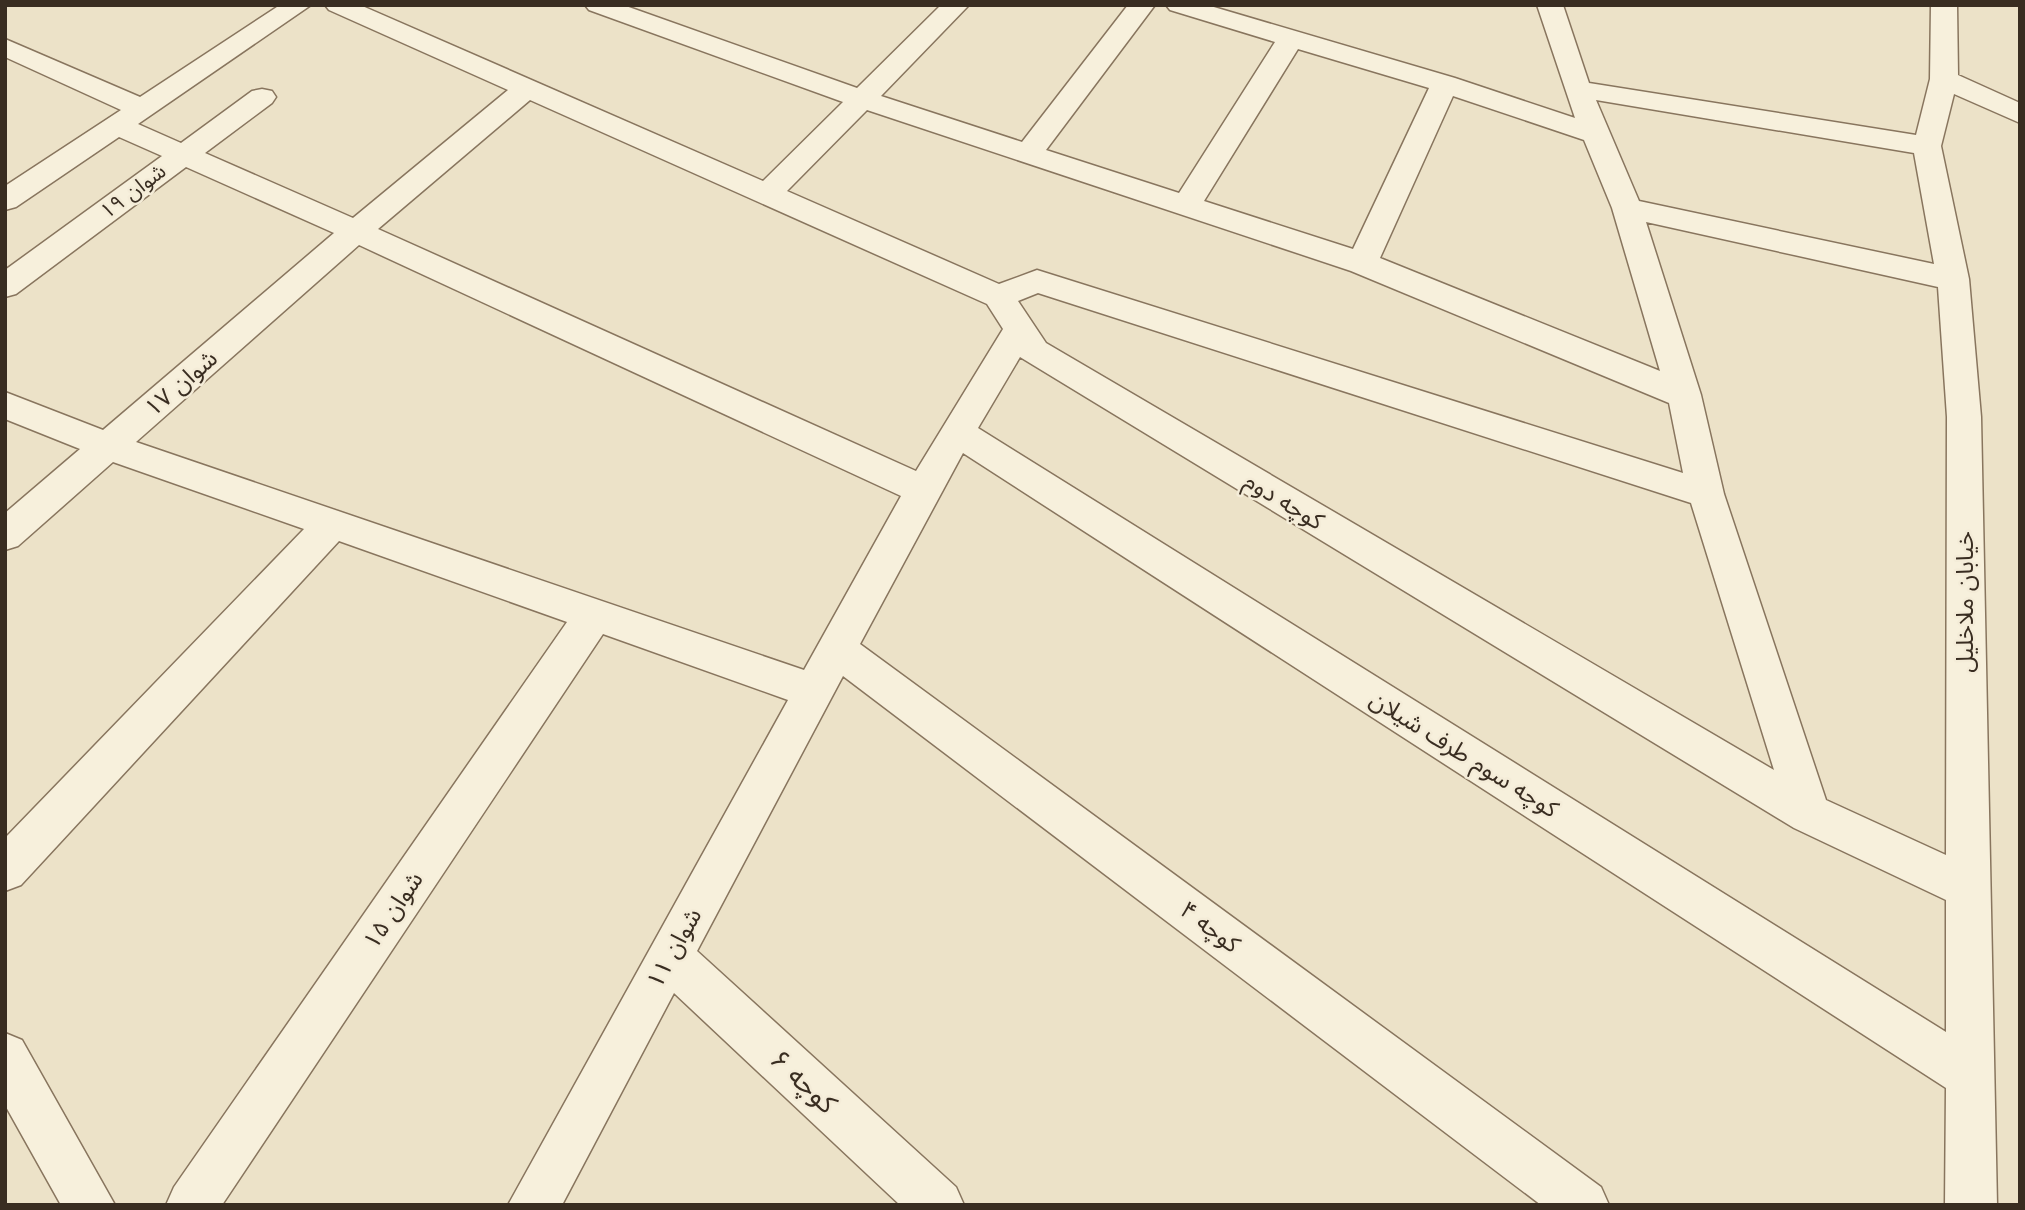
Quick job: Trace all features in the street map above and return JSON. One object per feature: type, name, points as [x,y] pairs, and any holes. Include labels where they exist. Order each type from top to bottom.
[{"type":"street","points":[[5,200],[298,5]]},
{"type":"street","points":[[338,5],[998,296],[1037,281],[1706,494]]},
{"type":"street","points":[[598,5],[862,99],[1362,263],[1684,396]]},
{"type":"street","points":[[766,195],[956,5]]},
{"type":"street","points":[[1028,154],[1142,5]]},
{"type":"street","points":[[1179,5],[1445,84],[1596,134]]},
{"type":"street","points":[[1550,5],[1577,89],[1627,208],[1684,396],[1706,494],[1809,814]]},
{"type":"street","name":"خیابان ملاخلیل","points":[[1944,5],[1944,79],[1927,146],[1953,279],[1965,416],[1966,887],[1971,1205]]},
{"type":"street","points":[[1186,205],[1291,38]]},
{"type":"street","points":[[5,47],[143,109]]},
{"type":"street","points":[[1944,79],[2020,114]]},
{"type":"street","points":[[1362,263],[1445,84]]},
{"type":"street","name":"شوان ۱۷","points":[[5,535],[356,231],[526,89]]},
{"type":"street","points":[[1577,89],[1927,146]]},
{"type":"street","name":"شوان ۱۹","points":[[5,286],[262,97]]},
{"type":"street","points":[[118,126],[356,231],[923,490]]},
{"type":"street","points":[[1627,208],[1953,279]]},
{"type":"street","name":"کوچه دوم","points":[[998,296],[1034,352],[1809,814],[1966,887]]},
{"type":"street","name":"شوان ۱۱","points":[[534,1205],[923,490],[1019,330]]},
{"type":"street","points":[[5,405],[108,446],[814,691]]},
{"type":"street","name":"کوچه سوم طرف شیلان","points":[[958,432],[1969,1075]]},
{"type":"street","points":[[5,870],[332,524]]},
{"type":"street","name":"شوان ۱۵","points":[[192,1205],[594,615]]},
{"type":"street","name":"کوچه ۴","points":[[837,649],[1583,1205]]},
{"type":"street","name":"کوچه ۶","points":[[669,957],[939,1205]]},
{"type":"street","points":[[5,1057],[89,1205]]}]
